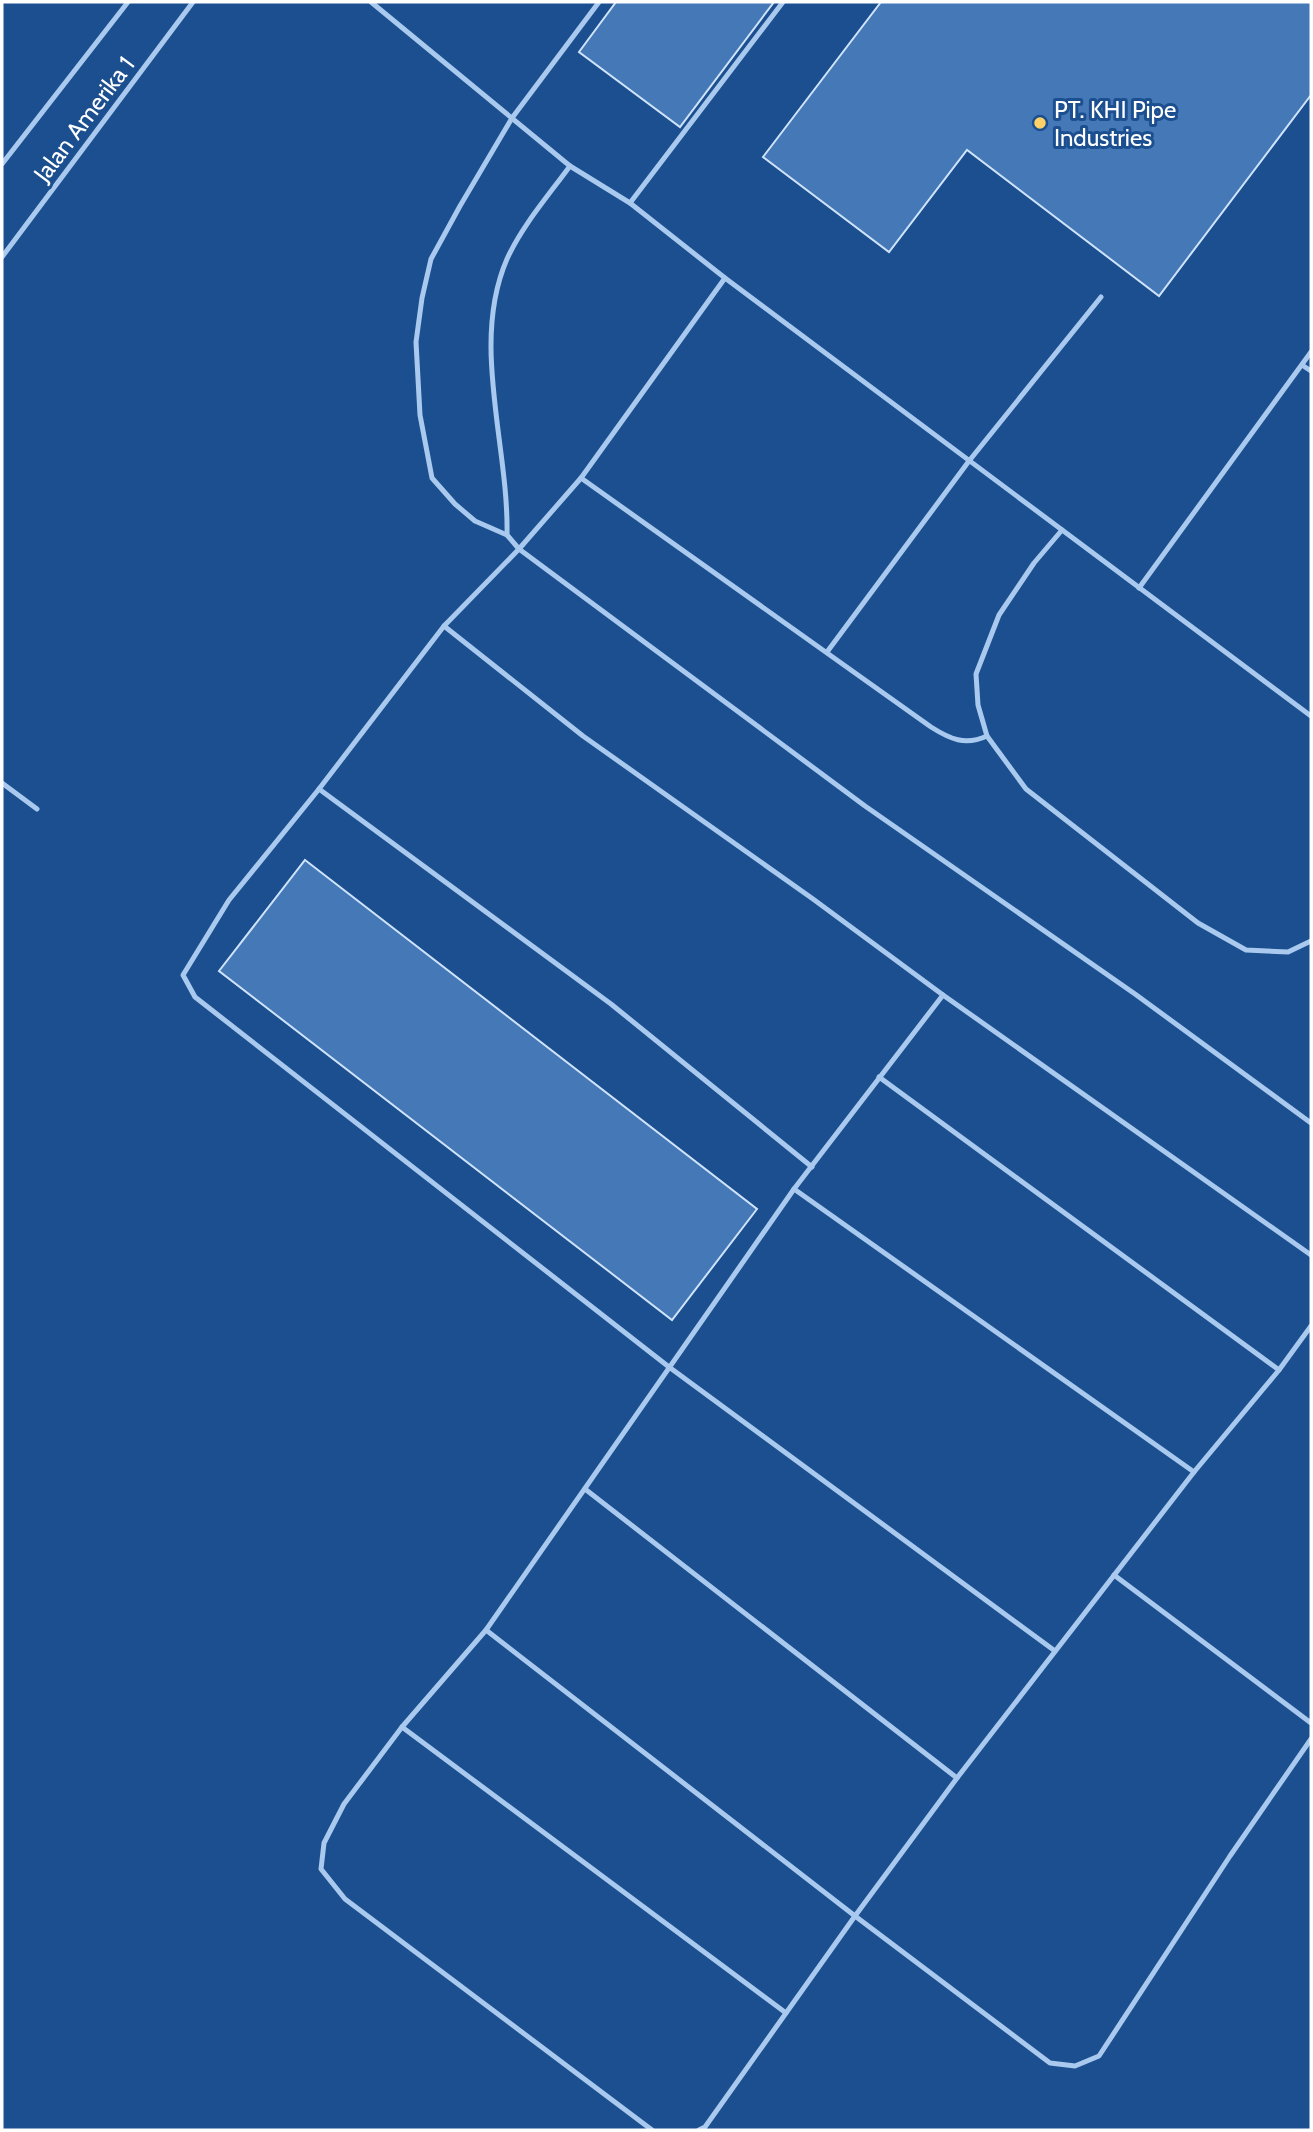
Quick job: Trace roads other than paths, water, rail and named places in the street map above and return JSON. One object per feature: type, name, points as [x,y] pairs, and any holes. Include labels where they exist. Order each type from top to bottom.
[{"type":"lane","name":"Jalan Amerika 1","points":[[2,164],[128,2]]},
{"type":"lane","name":"Jalan Amerika 1","points":[[2,257],[193,2]]},
{"type":"lane","points":[[371,2],[570,166],[630,203],[725,278],[1311,716]]},
{"type":"lane","points":[[599,2],[512,118],[431,259],[415,342],[420,415],[432,478],[455,504],[475,521],[507,535],[519,549],[865,806],[1135,994],[1311,1123]]},
{"type":"lane","points":[[630,203],[783,2]]},
{"type":"lane","points":[[507,535],[508,504],[490,348],[495,300],[507,259],[534,215],[570,166]]},
{"type":"lane","points":[[725,278],[581,478],[519,549],[444,626],[319,789],[229,900],[183,975],[195,997],[670,1367],[1055,1651]]},
{"type":"lane","points":[[827,652],[969,460],[1101,297]]},
{"type":"lane","points":[[1139,587],[1311,352]]},
{"type":"lane","points":[[1302,365],[1311,371]]},
{"type":"lane","points":[[581,478],[930,727],[953,740],[974,742],[987,736]]},
{"type":"lane","points":[[1062,530],[1034,563],[999,615],[976,674],[978,705],[987,736],[1026,789],[1198,923],[1245,950],[1288,951],[1311,941]]},
{"type":"lane","points":[[444,626],[583,736],[1311,1255]]},
{"type":"lane","points":[[2,783],[37,808]]},
{"type":"lane","points":[[319,789],[611,1004],[812,1167]]},
{"type":"lane","points":[[652,2130],[345,1899],[321,1869],[324,1843],[344,1804],[402,1727],[486,1630],[794,1189],[943,995]]},
{"type":"lane","points":[[879,1077],[1279,1370]]},
{"type":"lane","points":[[794,1189],[1194,1472]]},
{"type":"lane","points":[[699,2130],[705,2127],[957,1778],[1311,1326]]},
{"type":"lane","points":[[585,1489],[957,1778]]},
{"type":"lane","points":[[1114,1575],[1311,1723]]},
{"type":"lane","points":[[486,1630],[855,1916],[1050,2063],[1075,2066],[1099,2056],[1230,1856],[1311,1739]]},
{"type":"lane","points":[[402,1727],[786,2012]]},
{"type":"place","name":"PT. KHI Pipe Industries","points":[[1040,123]]}]
